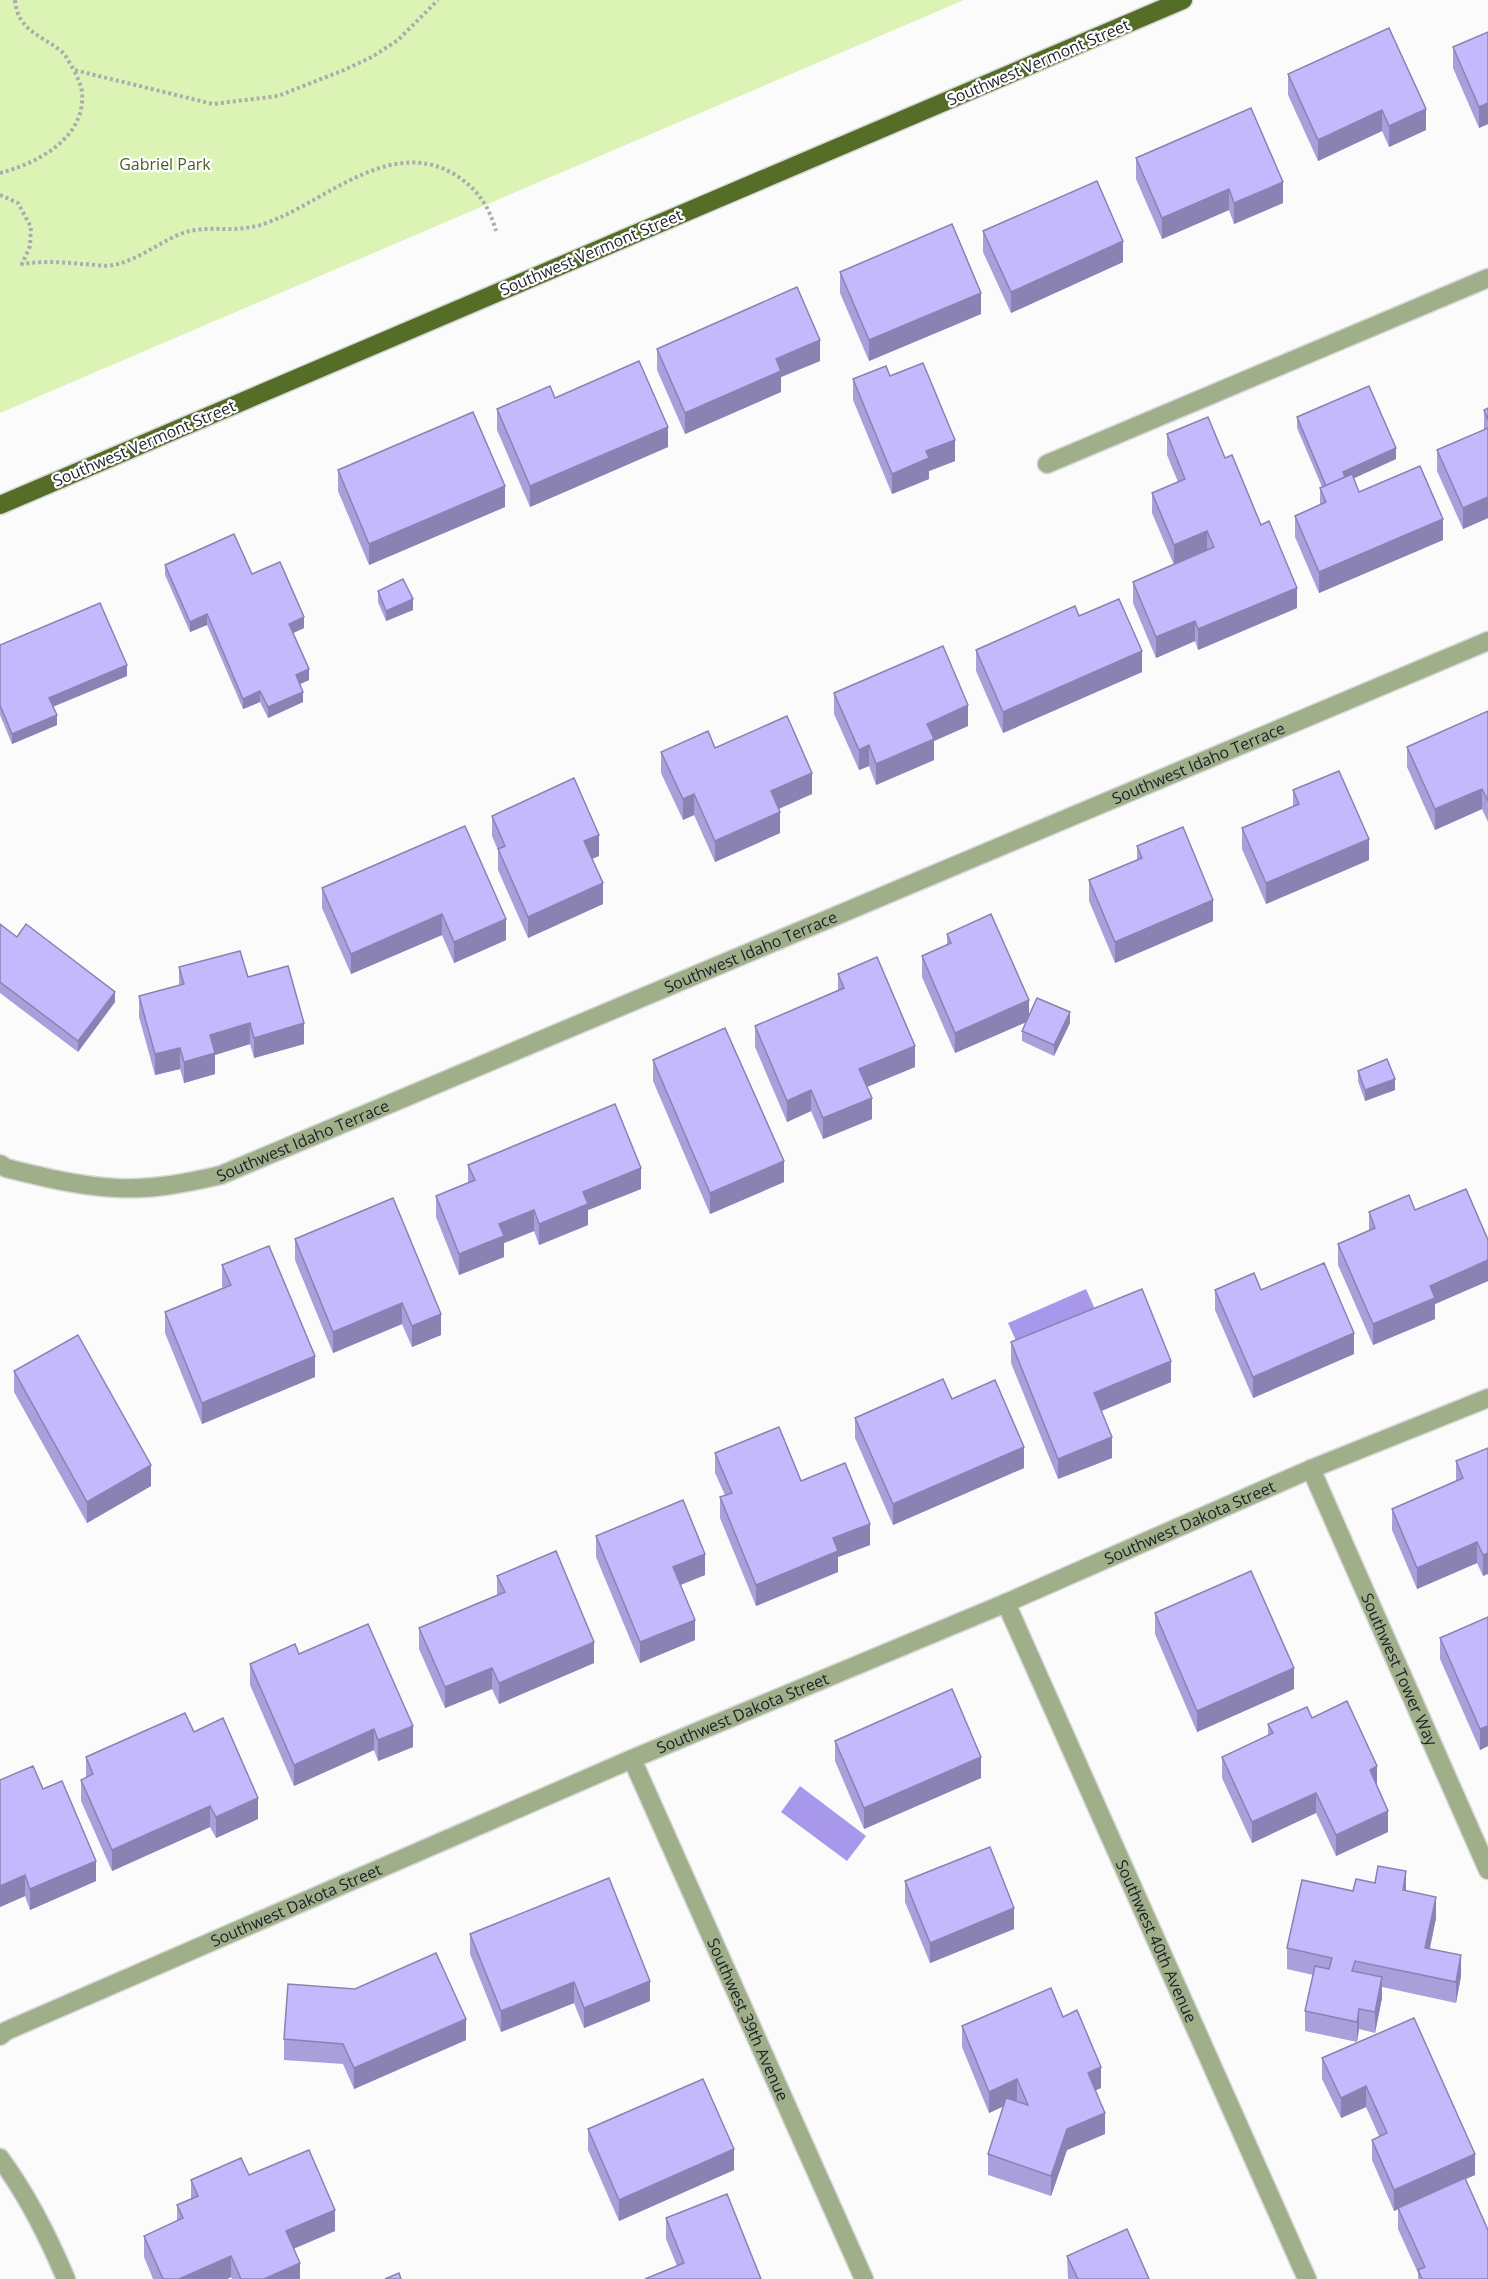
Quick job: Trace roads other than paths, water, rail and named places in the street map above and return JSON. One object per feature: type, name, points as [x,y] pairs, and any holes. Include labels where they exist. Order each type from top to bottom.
[{"type":"main road","name":"Southwest Vermont Street","points":[[0,505],[1183,0]]},
{"type":"street","points":[[1047,464],[1488,278]]},
{"type":"street","name":"Southwest Idaho Terrace","points":[[0,1164],[6,1168],[57,1181],[117,1188],[183,1184],[221,1175],[1488,641]]},
{"type":"street","name":"Southwest Dakota Street","points":[[0,2036],[6,2031],[632,1759],[1006,1603],[1311,1470],[1488,1398]]},
{"type":"street","name":"Southwest Tower Way","points":[[1311,1470],[1488,1870]]},
{"type":"street","name":"Southwest 40th Avenue","points":[[1006,1603],[1307,2279]]},
{"type":"street","name":"Southwest 39th Avenue","points":[[632,1759],[864,2279]]},
{"type":"street","points":[[0,2158],[19,2183],[46,2232],[66,2279]]},
{"type":"park label","name":"Gabriel Park","points":[[165,164]]}]
